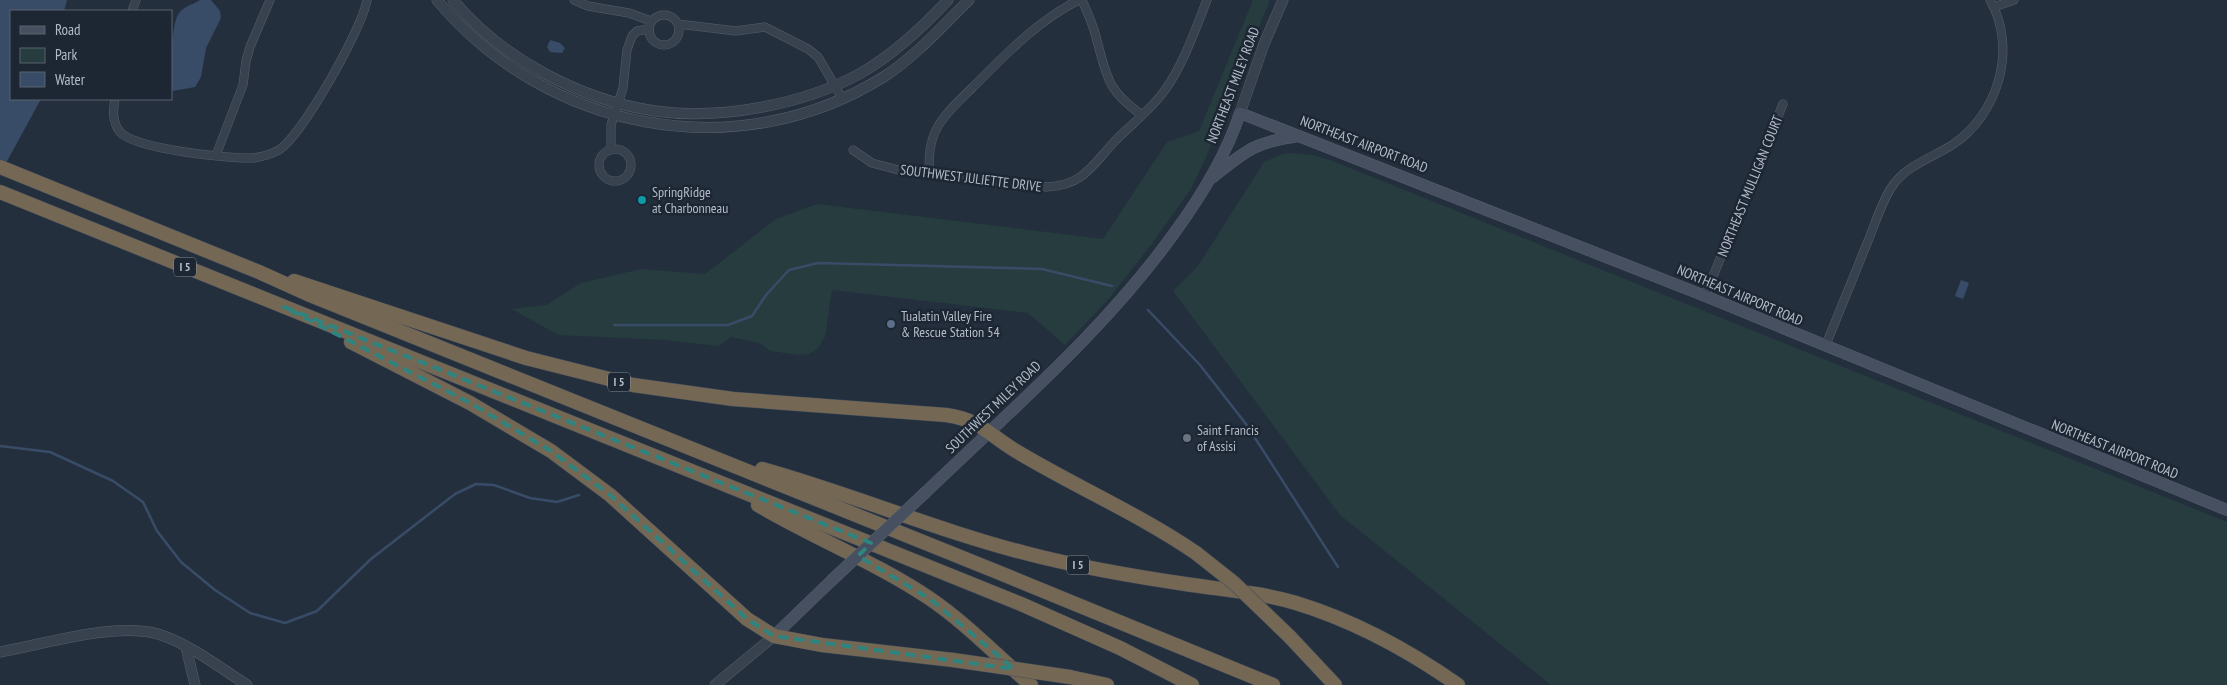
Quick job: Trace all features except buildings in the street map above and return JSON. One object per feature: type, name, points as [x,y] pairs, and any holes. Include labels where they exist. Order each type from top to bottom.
[{"type":"highway","name":"I 5","points":[[0,167],[259,272],[310,295],[1273,685]]},
{"type":"highway","name":"I 5","points":[[0,192],[1021,604],[1120,648],[1192,685]]},
{"type":"highway","name":"I 5","points":[[259,272],[315,286],[474,341],[594,376],[670,391],[733,399],[946,415],[971,421],[989,431],[1015,451],[1139,517],[1196,553],[1234,583],[1290,637],[1335,685]]},
{"type":"highway","name":"I 5","points":[[284,307],[470,403],[551,452],[610,495],[747,619],[774,636],[822,645],[953,660],[1070,677],[1107,685]]},
{"type":"highway","name":"I 5","points":[[691,448],[794,478],[913,519],[1018,552],[1100,570],[1237,591],[1295,603],[1331,615],[1375,634],[1413,655],[1458,685]]},
{"type":"highway","name":"I 5","points":[[714,480],[773,514],[868,561],[917,591],[957,620],[1031,685]]},
{"type":"main road","name":"NORTHEAST AIRPORT ROAD","points":[[1240,113],[1300,135],[1705,296],[1825,347],[2227,510]]},
{"type":"main road","name":"NORTHEAST MILEY ROAD","points":[[1210,180],[1230,140],[1240,113]]},
{"type":"main road","points":[[1210,180],[1246,150],[1268,141],[1300,135]]},
{"type":"main road","name":"SOUTHWEST MILEY ROAD","points":[[774,636],[1072,352],[1125,296],[1180,225],[1210,180]]},
{"type":"street","points":[[216,155],[244,85],[246,62],[250,47],[270,0]]},
{"type":"street","points":[[115,100],[114,117],[116,125],[121,133],[130,139],[161,147],[216,155],[253,158],[263,156],[286,144],[326,88],[364,15],[367,0]]},
{"type":"street","points":[[437,0],[467,32],[505,64],[569,100],[614,116],[678,127],[727,128],[792,116],[842,98],[886,76],[920,48],[969,0]]},
{"type":"street","points":[[452,0],[485,32],[527,62],[574,87],[617,103],[657,111],[715,112],[755,108],[797,98],[862,72],[904,43],[948,0]]},
{"type":"street","points":[[574,0],[588,6],[629,12],[650,25],[653,41],[664,45],[676,39],[679,32],[678,24],[669,15],[661,15],[650,25],[637,30],[630,43],[623,88],[611,125],[611,150]]},
{"type":"street","points":[[929,174],[931,143],[936,129],[944,117],[1004,56],[1034,29],[1081,0],[1096,34],[1103,66],[1112,89],[1126,104],[1142,115]]},
{"type":"street","name":"SOUTHWEST JULIETTE DRIVE","points":[[853,150],[863,158],[882,166],[929,174],[1047,187],[1065,185],[1087,174],[1164,91],[1176,72],[1207,0]]},
{"type":"street","name":"NORTHEAST MILEY ROAD","points":[[1240,113],[1257,63],[1283,0]]},
{"type":"street","points":[[1825,347],[1885,199],[1896,181],[1911,167],[1965,136],[1992,100],[1998,84],[2003,58],[2003,41],[1992,4],[2014,0]]},
{"type":"street","points":[[678,24],[728,30],[765,27],[808,49],[818,57],[842,98]]},
{"type":"street","name":"NORTHEAST MULLIGAN COURT","points":[[1705,296],[1783,104]]},
{"type":"street","points":[[611,150],[621,150],[629,157],[631,162],[626,177],[617,181],[607,179],[600,171],[599,166],[602,156],[611,150]]},
{"type":"street","points":[[0,652],[118,631],[149,632],[186,647],[247,685]]},
{"type":"street","points":[[716,685],[774,636]]},
{"type":"street","points":[[186,647],[195,685]]},
{"type":"highlighted area","points":[[284,307],[871,543],[858,556],[930,599],[1014,669],[774,636],[747,619],[610,495],[551,451],[470,403]]},
{"type":"green space","points":[[1253,0],[1270,0],[1191,189],[1151,245],[1106,302],[1065,345],[1028,313],[832,290],[825,337],[817,349],[809,354],[799,355],[771,351],[759,343],[731,337],[719,346],[665,340],[558,335],[512,309],[546,305],[581,283],[641,269],[705,274],[776,219],[817,204],[1103,239],[1167,142],[1199,131]]},
{"type":"green space","points":[[1282,154],[1313,155],[1330,160],[2227,522],[2227,685],[1551,685],[1340,515],[1173,291],[1198,266],[1264,162]]},
{"type":"water","points":[[0,0],[67,0],[64,10],[10,10],[10,100],[40,100],[0,174]]},
{"type":"water","points":[[200,0],[211,0],[220,11],[221,18],[206,48],[201,77],[195,87],[173,91],[172,49],[174,26],[180,12]]},
{"type":"water","points":[[550,40],[560,43],[565,48],[562,53],[550,52],[547,47]]},
{"type":"water","points":[[1961,280],[1969,283],[1963,299],[1955,296]]},
{"type":"waterway","points":[[614,325],[728,325],[752,316],[766,295],[789,270],[818,263],[1042,269],[1112,286]]},
{"type":"waterway","points":[[1148,310],[1200,365],[1246,424],[1338,567]]},
{"type":"waterway","points":[[0,446],[50,452],[113,481],[143,502],[157,531],[181,562],[215,590],[250,613],[285,623],[317,611],[371,559],[455,494],[476,484],[494,485],[530,498],[557,502],[579,495]]},
{"type":"place","name":"SpringRidge at Charbonneau","points":[[642,200]]},
{"type":"place","name":"Tualatin Valley Fire & Rescue Station 54","points":[[891,324]]},
{"type":"place","name":"Saint Francis of Assisi","points":[[1187,438]]}]
